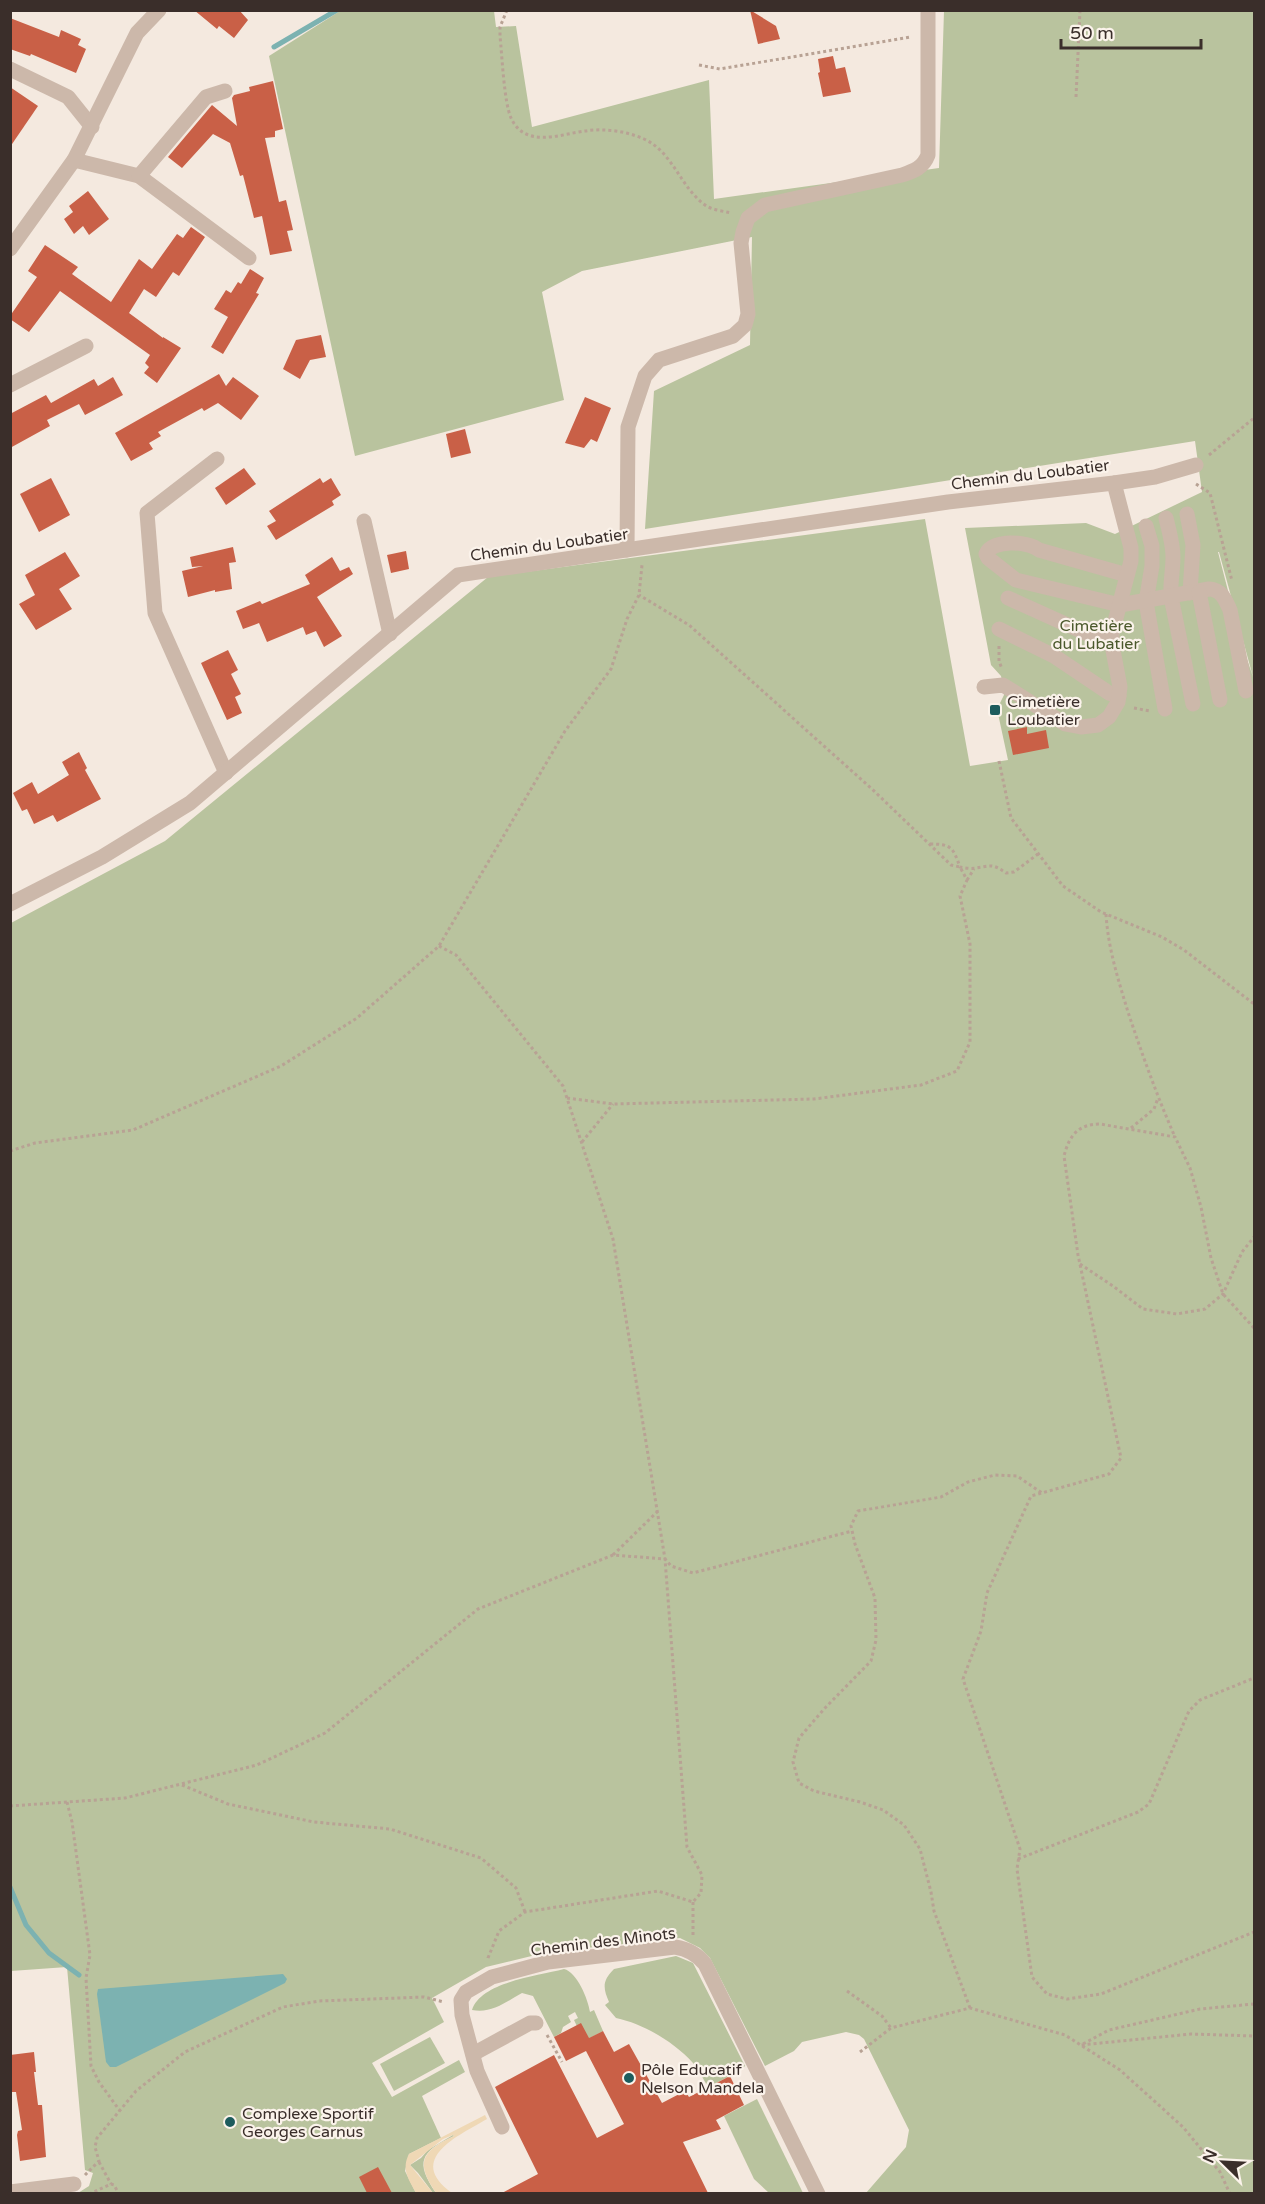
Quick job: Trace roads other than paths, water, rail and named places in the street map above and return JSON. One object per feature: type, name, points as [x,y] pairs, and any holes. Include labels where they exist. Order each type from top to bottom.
[{"type":"street","points":[[10,249],[74,160],[137,33],[159,10]]},
{"type":"street","points":[[627,550],[628,427],[645,376],[659,360],[733,336],[745,325],[748,314],[741,243],[748,218],[765,205],[902,175],[920,167],[928,155],[928,10]]},
{"type":"street","points":[[10,69],[68,97],[92,127]]},
{"type":"street","points":[[139,176],[206,97],[225,91]]},
{"type":"street","points":[[74,160],[139,176],[249,258]]},
{"type":"street","points":[[10,385],[86,346]]},
{"type":"street","points":[[217,459],[147,513],[155,613],[226,773]]},
{"type":"street","name":"Chemin du Loubatier","points":[[10,904],[102,857],[190,803],[458,575],[948,502],[1155,477],[1190,467]]},
{"type":"street","points":[[984,687],[1003,685],[1065,724],[1081,727],[1098,725],[1109,717],[1118,702],[1120,687],[1112,633],[1131,561],[1131,548],[1114,483]]},
{"type":"street","points":[[1187,514],[1193,545],[1195,592],[1220,700]]},
{"type":"street","points":[[1166,518],[1172,541],[1171,597],[1193,705]]},
{"type":"street","points":[[364,521],[390,634]]},
{"type":"street","points":[[1146,526],[1152,546],[1152,566],[1146,602],[1165,709]]},
{"type":"street","points":[[1127,575],[1039,550],[1028,544],[994,544],[988,547],[986,554],[1016,580],[1120,605],[1217,590],[1225,597],[1230,610],[1246,691]]},
{"type":"street","points":[[1008,598],[1112,645]]},
{"type":"street","points":[[999,629],[1054,656],[1109,693],[1119,696]]},
{"type":"street","name":"Chemin des Minots","points":[[473,2054],[460,2008],[461,2000],[466,1992],[492,1977],[548,1962],[675,1947],[692,1953],[705,1964],[818,2193]]},
{"type":"street","points":[[502,2127],[484,2088],[473,2054],[530,2023],[536,2023]]},
{"type":"street","points":[[10,2192],[74,2184]]},
{"type":"water","points":[[283,1974],[287,1979],[285,1983],[116,2067],[110,2067],[106,2062],[98,1989]]},
{"type":"waterway","points":[[274,47],[337,10]]},
{"type":"waterway","points":[[10,1887],[26,1925],[49,1953],[79,1975]]},
{"type":"place","name":"Cimetière Loubatier","points":[[995,710]]},
{"type":"place","name":"Pôle Educatif Nelson Mandela","points":[[629,2078]]},
{"type":"place","name":"Complexe Sportif Georges Carnus","points":[[230,2122]]},
{"type":"park label","name":"Cimetière du Lubatier","points":[[1096,634]]}]
